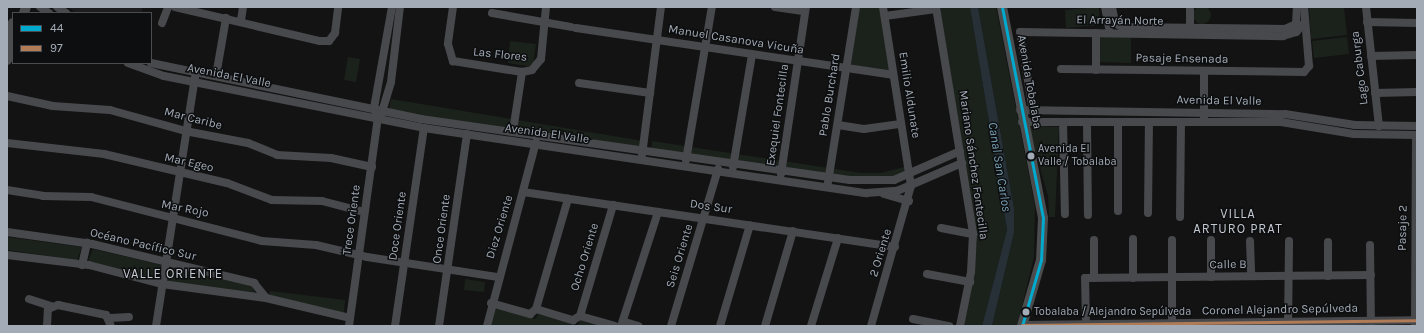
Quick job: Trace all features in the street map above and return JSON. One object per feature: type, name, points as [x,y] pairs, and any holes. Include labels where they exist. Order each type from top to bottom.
[{"type":"main road","name":"Avenida Tobalaba","points":[[1002,7],[1022,122],[1041,202],[1044,233],[1041,260],[1022,326]]},
{"type":"main road","points":[[7,40],[12,26]]},
{"type":"main road","points":[[7,60],[12,47]]},
{"type":"street","points":[[162,23],[168,7]]},
{"type":"street","points":[[175,7],[241,20],[299,36],[328,41],[335,33],[338,7]]},
{"type":"street","points":[[241,20],[242,7]]},
{"type":"street","points":[[374,108],[392,7]]},
{"type":"street","points":[[378,118],[385,111],[400,7]]},
{"type":"street","name":"Las Flores","points":[[453,7],[448,44],[453,61],[522,72],[532,70],[541,60],[546,7]]},
{"type":"street","points":[[642,154],[661,7]]},
{"type":"street","points":[[685,164],[712,7]]},
{"type":"street","points":[[774,7],[806,9]]},
{"type":"street","name":"Pablo Burchard","points":[[828,187],[856,7]]},
{"type":"street","name":"Emilio Aldunate","points":[[883,7],[911,186]]},
{"type":"street","points":[[1105,7],[1110,33]]},
{"type":"street","name":"El Arrayán Norte","points":[[1112,7],[1118,26],[1190,31],[1290,35],[1307,38]]},
{"type":"street","points":[[1190,7],[1190,31]]},
{"type":"street","name":"Lago Caburga","points":[[1366,7],[1379,126]]},
{"type":"street","points":[[885,16],[936,8]]},
{"type":"street","name":"Mariano Sánchez Fontecilla","points":[[936,8],[973,234],[970,282],[960,326]]},
{"type":"street","name":"Exequiel Fontecilla","points":[[781,179],[806,9]]},
{"type":"street","points":[[1301,9],[1307,38]]},
{"type":"street","name":"El Arrayán Norte","points":[[1220,32],[1285,29],[1295,26],[1301,9]]},
{"type":"street","name":"Manuel Casanova Vicuña","points":[[492,13],[573,28],[657,39],[846,70],[893,75]]},
{"type":"street","points":[[216,76],[226,18]]},
{"type":"street","points":[[1367,22],[1417,22]]},
{"type":"street","points":[[1290,35],[1304,23]]},
{"type":"street","name":"El Arrayán Norte","points":[[1020,32],[1110,33],[1190,31]]},
{"type":"street","name":"Avenida Tobalaba","points":[[1020,32],[1033,111]]},
{"type":"street","points":[[1096,33],[1096,70]]},
{"type":"street","name":"Pasaje Ensenada","points":[[1061,69],[1302,72],[1309,68],[1307,38]]},
{"type":"street","points":[[732,171],[752,55]]},
{"type":"street","points":[[1371,56],[1417,55]]},
{"type":"street","name":"Avenida El Valle","points":[[135,64],[196,72],[385,111],[538,135],[642,154],[685,164],[828,187],[883,194],[911,186],[962,163]]},
{"type":"street","name":"Avenida El Valle","points":[[155,67],[194,81],[424,128],[536,145],[642,154],[686,155],[829,177],[882,182],[909,175],[960,151]]},
{"type":"street","points":[[1204,71],[1204,123]]},
{"type":"street","points":[[156,326],[185,131],[196,72]]},
{"type":"street","points":[[513,131],[522,72]]},
{"type":"street","points":[[579,83],[650,93]]},
{"type":"street","points":[[1375,93],[1417,92]]},
{"type":"street","name":"Mar Caribe","points":[[7,96],[53,106],[110,110],[185,131],[248,143],[277,155],[331,158],[372,167]]},
{"type":"street","name":"Trece Oriente","points":[[349,322],[378,118],[374,108]]},
{"type":"street","name":"Avenida El Valle","points":[[1020,110],[1285,114],[1342,124],[1417,126]]},
{"type":"street","points":[[1073,122],[1076,114],[1082,112]]},
{"type":"street","name":"Avenida El Valle","points":[[1022,122],[1281,122],[1337,132],[1417,136]]},
{"type":"street","points":[[1063,122],[1065,214]]},
{"type":"street","points":[[1118,122],[1118,211]]},
{"type":"street","points":[[1148,213],[1149,122]]},
{"type":"street","points":[[1087,123],[1088,215]]},
{"type":"street","points":[[1180,217],[1181,123]]},
{"type":"street","points":[[838,126],[864,129],[901,124]]},
{"type":"street","points":[[1388,126],[1389,135]]},
{"type":"street","name":"Doce Oriente","points":[[395,326],[424,128]]},
{"type":"street","name":"Once Oriente","points":[[439,326],[467,134]]},
{"type":"street","name":"Diez Oriente","points":[[487,326],[491,302],[538,135]]},
{"type":"street","name":"Pasaje 2","points":[[1415,322],[1417,136]]},
{"type":"street","name":"Mar Egeo","points":[[7,143],[104,154],[179,173],[227,183],[272,200],[322,201],[364,212]]},
{"type":"street","name":"Seis Oriente","points":[[671,326],[718,169]]},
{"type":"street","name":"2 Oriente","points":[[871,326],[909,200],[911,186]]},
{"type":"street","name":"Mar Rojo","points":[[7,190],[43,196],[91,197],[172,221],[203,224],[262,241],[316,245],[359,256],[498,277]]},
{"type":"street","name":"Dos Sur","points":[[523,192],[895,247]]},
{"type":"street","points":[[883,194],[909,200]]},
{"type":"street","points":[[491,302],[530,314],[536,309],[568,199]]},
{"type":"street","name":"Ocho Oriente","points":[[580,316],[613,205]]},
{"type":"street","points":[[638,326],[623,324],[658,212]]},
{"type":"street","points":[[720,326],[750,225]]},
{"type":"street","points":[[941,228],[973,234]]},
{"type":"street","points":[[765,326],[793,231]]},
{"type":"street","name":"Océano Pacífico Sur","points":[[7,232],[87,243],[254,283],[266,298]]},
{"type":"street","points":[[811,326],[838,238]]},
{"type":"street","points":[[1133,239],[1133,278]]},
{"type":"street","points":[[1094,240],[1094,278]]},
{"type":"street","points":[[1172,240],[1172,323]]},
{"type":"street","points":[[1211,240],[1211,277]]},
{"type":"street","points":[[1250,241],[1251,276]]},
{"type":"street","points":[[1288,324],[1289,241]]},
{"type":"street","points":[[1328,242],[1328,276]]},
{"type":"street","points":[[82,265],[87,243]]},
{"type":"street","points":[[1370,245],[1371,323]]},
{"type":"street","points":[[7,255],[82,265],[162,284],[266,298],[349,322]]},
{"type":"street","points":[[927,274],[970,282]]},
{"type":"street","name":"Calle B","points":[[1086,324],[1085,278],[1371,275]]},
{"type":"street","points":[[29,299],[51,306],[74,306],[111,322],[129,317]]},
{"type":"street","points":[[47,326],[51,306]]},
{"type":"street","points":[[536,309],[573,320],[580,316],[615,326]]},
{"type":"street","points":[[914,319],[949,326]]},
{"type":"street","name":"Coronel Alejandro Sepúlveda","points":[[1022,326],[1086,324],[1154,325],[1172,323],[1328,324],[1415,322]]},
{"type":"shaded area","points":[[1202,6],[1208,9],[1211,15],[1208,21],[1202,24],[1196,21],[1193,15],[1196,9]]},
{"type":"shaded area","points":[[67,7],[142,7],[142,12],[75,12]]},
{"type":"shaded area","points":[[856,7],[883,7],[893,75],[846,70]]},
{"type":"shaded area","points":[[940,7],[970,7],[1007,230],[982,326],[964,326],[977,242]]},
{"type":"shaded area","points":[[978,7],[996,7],[1035,206],[1034,257],[1017,326],[992,326],[1014,233],[1014,208]]},
{"type":"shaded area","points":[[1099,7],[1100,25],[1066,28],[1065,10]]},
{"type":"shaded area","points":[[1309,7],[1344,7],[1347,35],[1311,39]]},
{"type":"shaded area","points":[[1099,36],[1131,37],[1131,63],[1098,62]]},
{"type":"shaded area","points":[[1347,37],[1349,54],[1314,58],[1312,41]]},
{"type":"shaded area","points":[[510,41],[536,44],[533,67],[508,63]]},
{"type":"shaded area","points":[[348,57],[360,59],[356,82],[344,80]]},
{"type":"shaded area","points":[[391,99],[643,141],[642,150],[389,110]]},
{"type":"shaded area","points":[[1034,126],[1059,127],[1055,217],[1049,217],[1048,196],[1029,129]]},
{"type":"shaded area","points":[[652,141],[861,173],[881,173],[908,166],[909,175],[882,182],[651,150]]},
{"type":"shaded area","points":[[7,237],[82,247],[77,260],[7,250]]},
{"type":"shaded area","points":[[93,249],[161,265],[158,279],[88,261]]},
{"type":"shaded area","points":[[171,267],[252,286],[255,293],[168,282]]},
{"type":"shaded area","points":[[465,279],[485,282],[484,292],[464,290]]},
{"type":"shaded area","points":[[270,291],[345,300],[344,313],[269,295]]},
{"type":"shaded area","points":[[494,307],[536,319],[538,313],[577,326],[490,326]]},
{"type":"shaded area","points":[[581,319],[603,326],[577,326]]},
{"type":"water","name":"Canal San Carlos","points":[[970,7],[978,7],[1014,208],[1014,233],[992,326],[982,326],[1007,230]]},
{"type":"transit line","name":"44","points":[[1002,7],[1043,218],[1041,260],[1022,326]]},
{"type":"transit line","name":"97","points":[[1022,325],[1417,320]]},
{"type":"place","name":"Avenida El Valle / Tobalaba","points":[[1031,156]]},
{"type":"place","name":"Tobalaba / Alejandro Sepúlveda","points":[[1026,312]]},
{"type":"district","name":"VILLA ARTURO PRAT","points":[[1238,222]]},
{"type":"district","name":"VALLE ORIENTE","points":[[173,274]]}]
